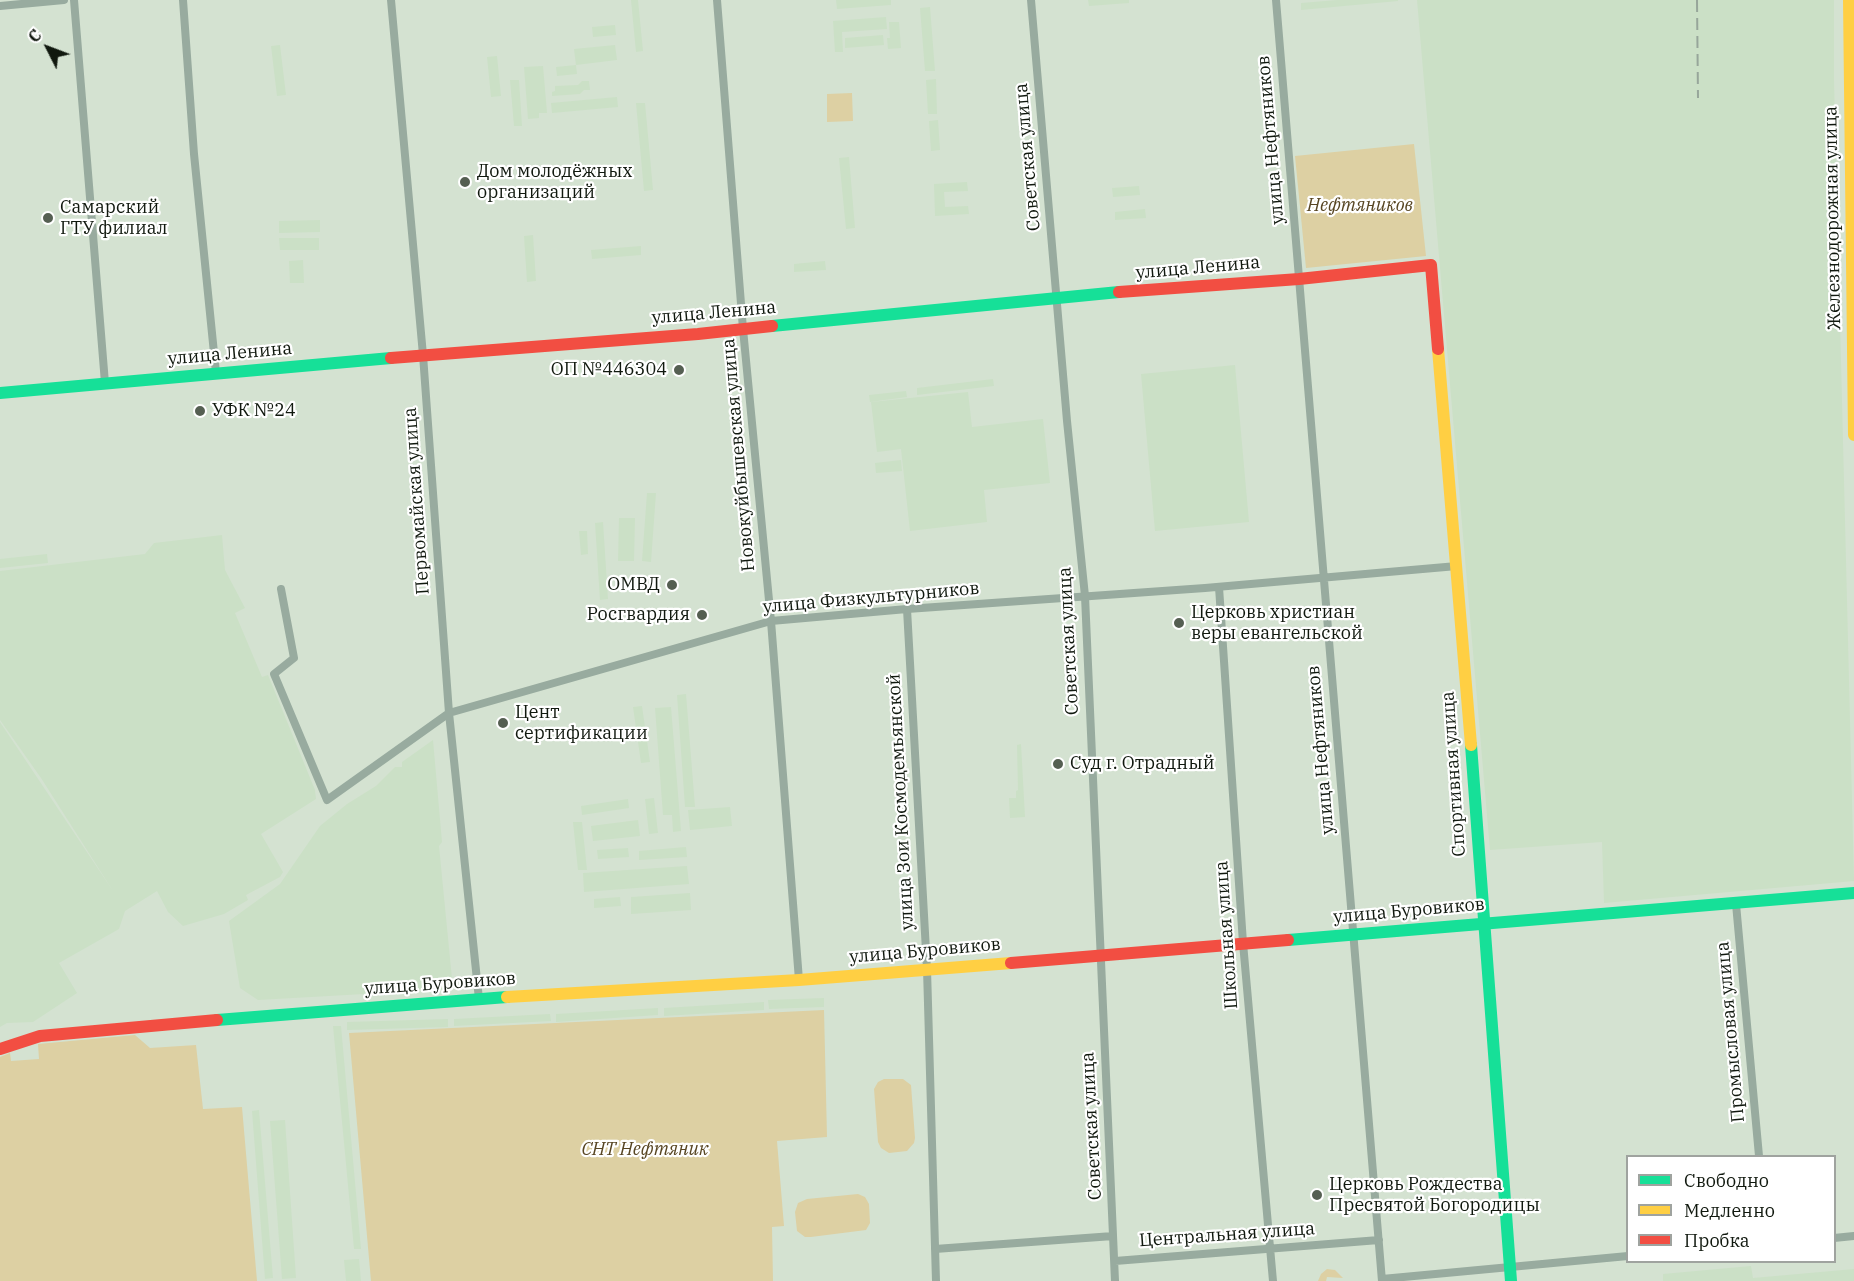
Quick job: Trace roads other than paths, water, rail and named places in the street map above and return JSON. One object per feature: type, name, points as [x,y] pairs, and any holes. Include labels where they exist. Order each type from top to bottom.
[{"type":"street","points":[[0,6],[64,0]]},
{"type":"street","points":[[74,0],[105,383]]},
{"type":"street","points":[[183,0],[194,154],[216,373]]},
{"type":"street","name":"Первомайская улица","points":[[392,0],[423,355],[449,713],[479,999]]},
{"type":"street","name":"Новокуйбышевская улица","points":[[717,0],[743,329],[771,621],[799,980]]},
{"type":"street","name":"Советская улица","points":[[1031,0],[1085,596],[1115,1281]]},
{"type":"street","name":"улица Нефтяников","points":[[1275,0],[1382,1280]]},
{"type":"street","name":"Железнодорожная улица","points":[[1849,0],[1854,435]]},
{"type":"street","name":"улица Ленина","points":[[0,393],[423,355],[698,334],[1057,297],[1299,279],[1431,265]]},
{"type":"street","name":"Спортивная улица","points":[[1431,265],[1457,566],[1511,1281]]},
{"type":"street","name":"улица Физкультурников","points":[[281,589],[294,658],[274,674],[327,800],[449,713],[771,621],[1219,587],[1457,566]]},
{"type":"street","name":"Школьная улица","points":[[1219,587],[1243,943],[1273,1281]]},
{"type":"street","name":"улица Зои Космодемьянской","points":[[907,609],[927,969],[936,1281]]},
{"type":"street","name":"улица Буровиков","points":[[0,1048],[21,1041],[58,1034],[479,999],[799,980],[1854,893]]},
{"type":"street","name":"Промысловая улица","points":[[1736,904],[1759,1155]]},
{"type":"street","points":[[935,1249],[1113,1236]]},
{"type":"street","points":[[1836,1238],[1854,1236]]},
{"type":"street","name":"Центральная улица","points":[[1115,1261],[1379,1240]]},
{"type":"street","points":[[1382,1280],[1510,1265],[1626,1256]]},
{"type":"railway","points":[[1697,0],[1698,98]]},
{"type":"place","name":"Дом молодёжных организаций","points":[[465,182]]},
{"type":"place","name":"Самарский ГТУ филиал","points":[[48,218]]},
{"type":"place","name":"ОП №446304","points":[[679,370]]},
{"type":"place","name":"УФК №24","points":[[200,411]]},
{"type":"place","name":"ОМВД","points":[[672,585]]},
{"type":"place","name":"Росгвардия","points":[[702,615]]},
{"type":"place","name":"Церковь христиан веры евангельской","points":[[1179,623]]},
{"type":"place","name":"Цент сертификации","points":[[503,723]]},
{"type":"place","name":"Суд г. Отрадный","points":[[1058,764]]},
{"type":"place","name":"Церковь Рождества Пресвятой Богородицы","points":[[1317,1195]]},
{"type":"park label","name":"Нефтяников","points":[[1360,206]]},
{"type":"park label","name":"СНТ Нефтяник","points":[[645,1150]]}]
